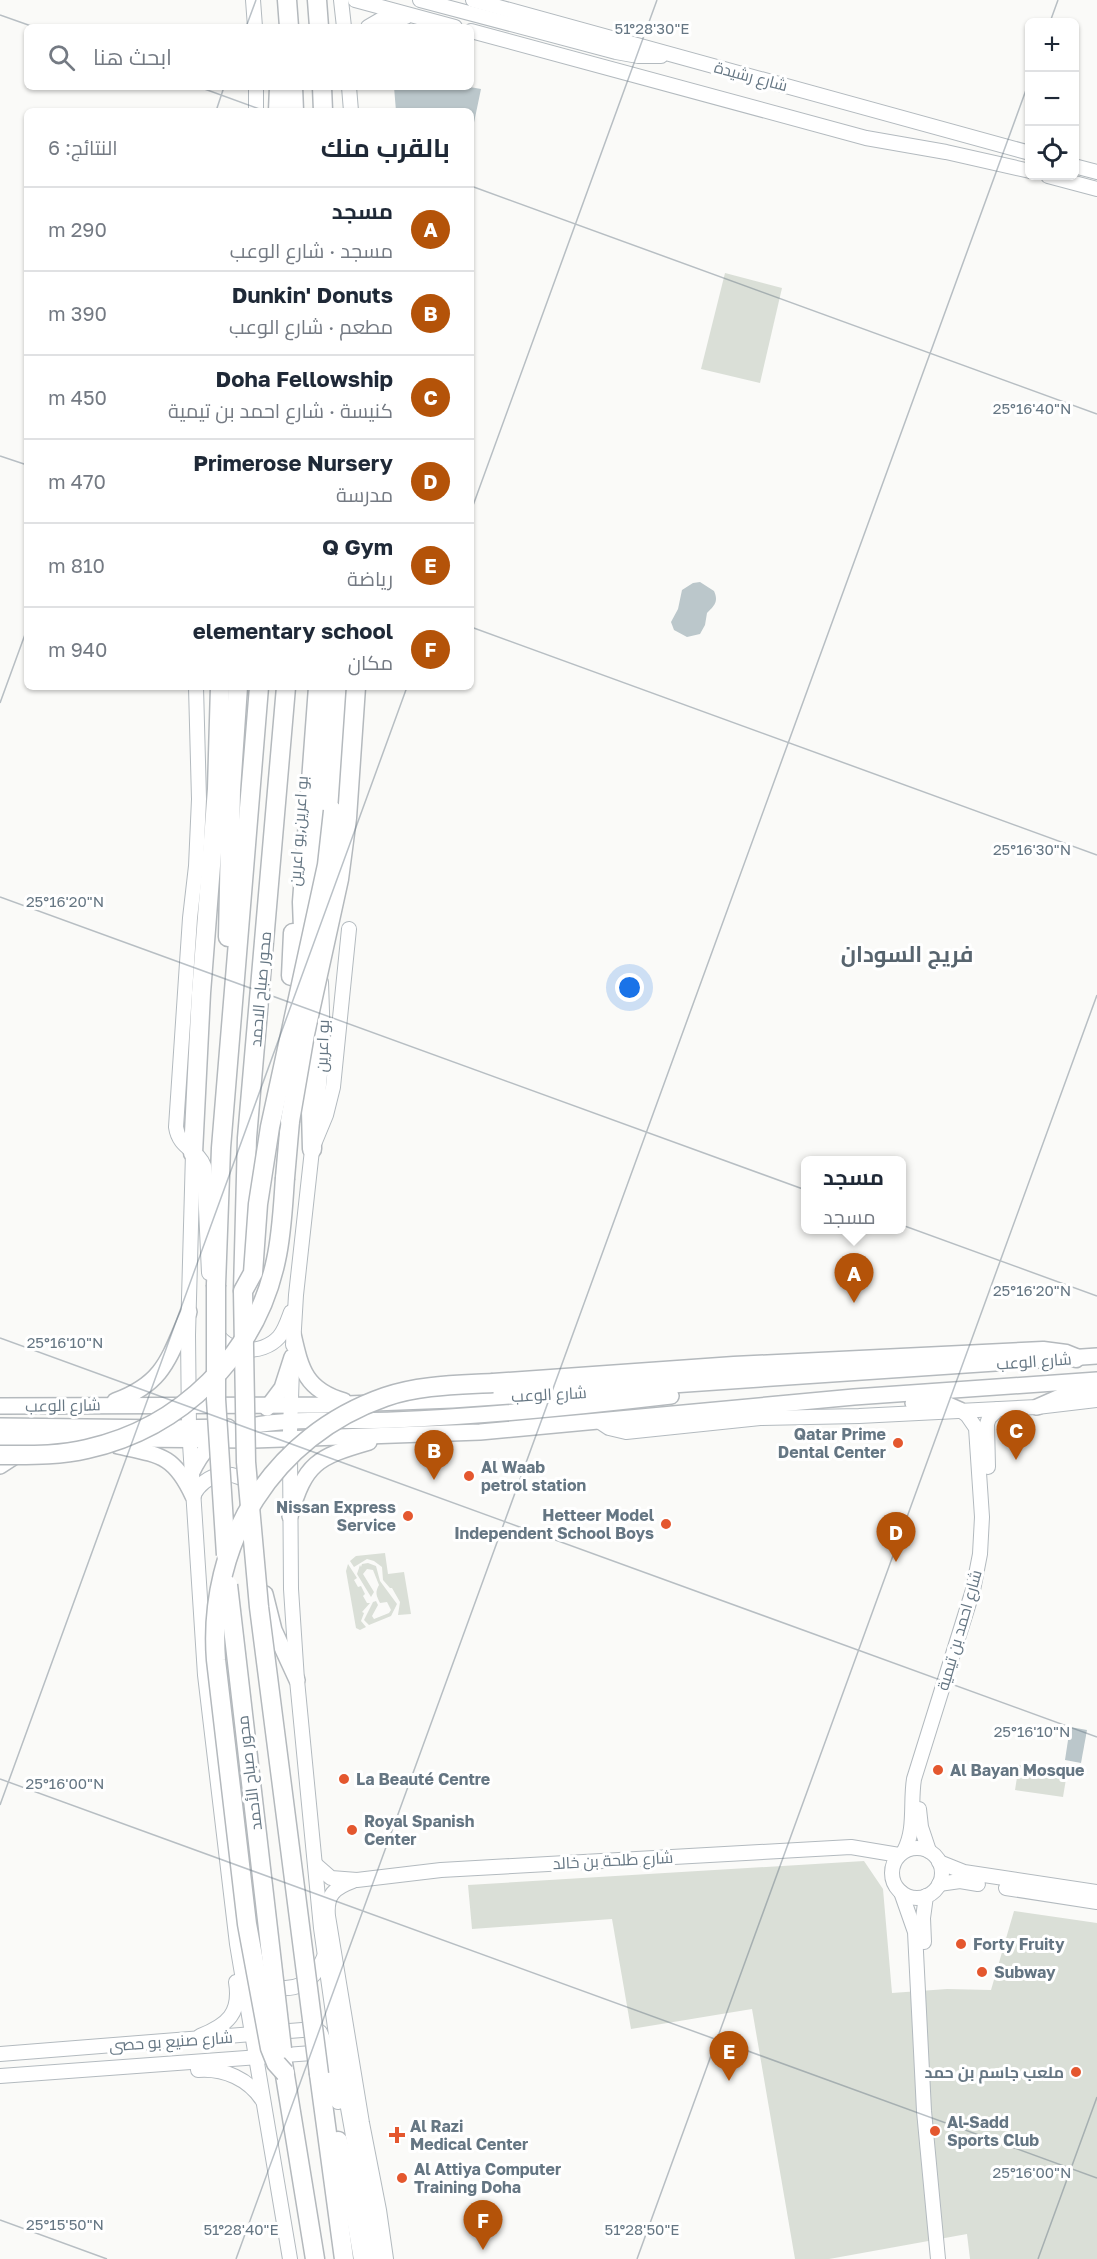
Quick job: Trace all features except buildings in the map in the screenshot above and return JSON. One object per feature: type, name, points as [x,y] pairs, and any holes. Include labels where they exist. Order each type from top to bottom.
[{"type":"highway","points":[[317,0],[319,24]]},
{"type":"highway","points":[[277,24],[279,14],[287,2]]},
{"type":"highway","points":[[287,2],[289,24]]},
{"type":"highway","points":[[278,108],[279,90]]},
{"type":"highway","points":[[293,90],[294,108]]},
{"type":"highway","points":[[322,90],[323,108]]},
{"type":"highway","points":[[209,690],[213,829]]},
{"type":"highway","points":[[193,1153],[201,993],[217,789],[220,690]]},
{"type":"highway","points":[[236,959],[228,937],[227,918],[231,790],[238,690]]},
{"type":"highway","points":[[236,959],[259,690]]},
{"type":"highway","name":"محور صباح الاحمد","points":[[243,1292],[247,1138],[286,690]]},
{"type":"highway","name":"بو اعرين,بو اعرين","points":[[291,976],[295,847],[309,690]]},
{"type":"highway","points":[[312,1149],[302,902],[318,690]]},
{"type":"highway","points":[[243,1292],[253,1273],[258,1204],[270,1127],[327,866],[343,690]]},
{"type":"highway","points":[[0,1455],[61,1453],[112,1443],[137,1434],[167,1417],[186,1404],[216,1377],[239,1348],[262,1305],[273,1273],[283,1218],[290,1121],[305,1034],[339,879],[348,800],[356,690]]},
{"type":"highway","name":"محور صباح الأحمد","points":[[236,959],[221,1148],[216,1285],[216,1399],[229,1610],[285,2073],[315,2259]]},
{"type":"highway","name":"بو اعرين","points":[[290,1121],[288,1090],[291,976]]},
{"type":"highway","name":"محور صباح الأحمد","points":[[243,1292],[246,1462],[259,1606],[344,2259]]},
{"type":"highway","points":[[285,2073],[276,2063],[270,2048],[247,1924],[218,1671],[215,1618],[218,1596],[238,1528],[255,1498],[285,1460],[328,1424],[367,1404],[387,1396],[431,1387],[745,1365],[1043,1351],[1066,1354],[1076,1358]]},
{"type":"highway","points":[[322,2101],[331,2115],[338,2141],[363,2259]]},
{"type":"main road","points":[[107,1404],[135,1393],[158,1375],[189,1312]]},
{"type":"main road","points":[[212,1323],[216,1405],[222,1415],[243,1429],[256,1491],[266,1602],[274,1630],[297,1680]]},
{"type":"main road","points":[[293,1334],[299,1362],[310,1381],[329,1396],[355,1404]]},
{"type":"main road","name":"شارع الوعب","points":[[0,1406],[355,1404],[452,1400],[1097,1356]]},
{"type":"main road","points":[[191,1474],[204,1450],[215,1440],[243,1429],[271,1404],[282,1388],[292,1358]]},
{"type":"main road","name":"شارع الوعب","points":[[243,1429],[290,1439],[480,1432],[854,1396],[1097,1380]]},
{"type":"main road","points":[[0,1426],[173,1428],[189,1434],[290,1422],[394,1420],[539,1411],[681,1395],[691,1391],[697,1384]]},
{"type":"main road","points":[[1037,1407],[1071,1392],[1097,1390]]},
{"type":"main road","points":[[854,1396],[885,1404],[942,1402],[960,1410]]},
{"type":"main road","points":[[172,1405],[180,1410],[182,1416],[179,1424],[173,1428]]},
{"type":"main road","points":[[189,1405],[243,1429]]},
{"type":"main road","points":[[308,1422],[302,1426],[302,1432],[315,1438]]},
{"type":"main road","name":"شارع الوعب","points":[[0,1438],[189,1434],[215,1440]]},
{"type":"main road","points":[[290,1516],[303,1480],[317,1462],[336,1452],[395,1434]]},
{"type":"main road","points":[[0,1466],[38,1437]]},
{"type":"main road","points":[[80,1438],[144,1451],[169,1461],[183,1475],[193,1496]]},
{"type":"main road","points":[[25,1449],[33,1467]]},
{"type":"street","points":[[246,0],[255,22]]},
{"type":"street","points":[[254,0],[255,22]]},
{"type":"street","points":[[255,22],[262,0]]},
{"type":"street","points":[[341,0],[344,24]]},
{"type":"street","points":[[355,0],[443,24]]},
{"type":"street","points":[[420,0],[628,55],[651,57],[672,54]]},
{"type":"street","name":"شارع رشيدة","points":[[473,0],[1025,152]]},
{"type":"street","points":[[495,0],[552,18],[579,30]]},
{"type":"street","points":[[374,24],[411,16]]},
{"type":"street","name":"شارع رشيدة","points":[[474,32],[866,138],[946,152],[1025,170]]},
{"type":"street","points":[[256,90],[256,108]]},
{"type":"street","points":[[329,90],[332,108]]},
{"type":"street","points":[[349,90],[351,108]]},
{"type":"street","points":[[1079,167],[1097,172]]},
{"type":"street","points":[[1063,180],[1097,189]]},
{"type":"street","points":[[196,690],[199,791],[196,866],[189,928],[177,1134],[185,1147],[201,1160],[204,1166],[212,1323],[218,1337],[230,1347],[247,1350],[275,1341],[283,1332],[296,1295]]},
{"type":"street","name":"بو اعرين","points":[[290,1404],[296,1295],[320,1087],[323,1041],[322,996],[315,932],[317,841],[330,690]]},
{"type":"street","points":[[312,1149],[326,1115],[333,1087],[349,929],[338,944],[333,945],[323,940],[315,932]]},
{"type":"street","points":[[189,1405],[193,1153]]},
{"type":"street","name":"شارع الوعب","points":[[600,1422],[609,1428],[626,1432],[747,1419],[1037,1407],[1097,1400]]},
{"type":"street","points":[[290,1404],[291,1589],[297,1680],[332,2049]]},
{"type":"street","name":"محور صباح الأحمد","points":[[189,1405],[191,1474],[205,1675],[237,1944],[290,2259]]},
{"type":"street","name":"شارع احمد بن تيمية","points":[[929,1851],[920,1820],[921,1791],[987,1563],[990,1517],[986,1431],[989,1418],[998,1409]]},
{"type":"street","name":"شارع احمد بن تيمية","points":[[902,1853],[911,1836],[914,1779],[973,1590],[980,1554],[982,1517],[976,1428],[967,1415],[960,1410]]},
{"type":"street","points":[[193,1496],[204,1481],[223,1474],[242,1478],[256,1491]]},
{"type":"street","name":"شارع طلحة بن خالد","points":[[315,1864],[332,1878],[357,1880],[441,1870],[851,1847],[902,1853]]},
{"type":"street","points":[[869,1850],[897,1888],[913,1897],[926,1896],[939,1884],[942,1869],[929,1851],[916,1848],[902,1853],[892,1871],[897,1888],[915,1932],[924,2111],[938,2259]]},
{"type":"street","points":[[939,1862],[964,1872],[1097,1892]]},
{"type":"street","name":"شارع طلحة بن خالد","points":[[357,1880],[334,1890],[328,1903],[329,1927],[362,2123],[380,2210],[386,2259]]},
{"type":"street","points":[[939,1884],[965,1882],[1097,1902]]},
{"type":"street","points":[[926,1896],[923,1927],[931,2047],[932,2110],[946,2259]]},
{"type":"street","points":[[237,1944],[257,1978],[271,1986],[286,1988],[299,1986],[310,1980],[319,1970],[324,1957]]},
{"type":"street","points":[[190,2040],[221,2026],[235,2011],[238,1994],[233,1958],[237,1944]]},
{"type":"street","name":"شارع صنيع بو حصى","points":[[0,2054],[315,2029],[332,2049],[358,2198],[370,2226],[375,2259]]},
{"type":"street","name":"شارع صنيع بو حصى","points":[[0,2076],[257,2058],[332,2049]]},
{"type":"street","points":[[106,2070],[122,2074],[213,2070],[243,2080],[265,2103]]},
{"type":"shaded area","points":[[481,89],[474,123],[474,108],[396,108],[394,90]]},
{"type":"shaded area","points":[[725,273],[782,288],[760,383],[701,369]]},
{"type":"shaded area","points":[[700,582],[714,591],[716,601],[707,613],[705,625],[700,634],[687,637],[674,630],[671,622],[678,609],[682,590],[693,583]]},
{"type":"shaded area","points":[[385,1553],[388,1574],[404,1572],[411,1614],[398,1615],[400,1602],[392,1588],[383,1580],[382,1567],[367,1559],[354,1567],[350,1561],[356,1556]]},
{"type":"shaded area","points":[[368,1563],[376,1566],[380,1581],[397,1604],[391,1616],[369,1625],[364,1620],[373,1602],[376,1601],[378,1605],[372,1616],[374,1619],[391,1610],[387,1602],[380,1603],[377,1596],[379,1585],[373,1570],[367,1569],[363,1574],[374,1592],[371,1597],[357,1574],[360,1565],[361,1567],[362,1564]]},
{"type":"shaded area","points":[[348,1564],[357,1578],[354,1580],[365,1594],[363,1596],[367,1603],[370,1603],[362,1612],[364,1613],[361,1621],[366,1627],[360,1630],[356,1628],[346,1571]]},
{"type":"shaded area","points":[[1070,1727],[1087,1730],[1081,1763],[1065,1760]]},
{"type":"shaded area","points":[[1019,1765],[1067,1773],[1063,1797],[1015,1790]]},
{"type":"shaded area","name":"Al-Sadd Sports Club","points":[[864,1861],[883,1889],[892,1993],[947,1989],[991,1990],[1014,1911],[1097,1923],[1097,2259],[970,2259],[967,2234],[829,2259],[795,2259],[752,2009],[631,2029],[612,1919],[472,1929],[468,1885]]},
{"type":"place","name":"مسجد","points":[[854,1303]]},
{"type":"place","name":"Qatar Prime Dental Center","points":[[898,1443]]},
{"type":"place","name":"Doha Fellowship","points":[[1016,1460]]},
{"type":"place","name":"Al Waab petrol station","points":[[469,1476]]},
{"type":"place","name":"Dunkin' Donuts","points":[[434,1480]]},
{"type":"place","name":"Nissan Express Service","points":[[408,1516]]},
{"type":"place","name":"Hetteer Model Independent School Boys","points":[[666,1524]]},
{"type":"place","name":"Primerose Nursery","points":[[896,1562]]},
{"type":"place","name":"Al Bayan Mosque","points":[[938,1770]]},
{"type":"place","name":"La Beauté Centre","points":[[344,1779]]},
{"type":"place","name":"Royal Spanish Center","points":[[352,1830]]},
{"type":"place","name":"Forty Fruity","points":[[961,1944]]},
{"type":"place","name":"Subway","points":[[982,1972]]},
{"type":"place","name":"ملعب جاسم بن حمد","points":[[1076,2072]]},
{"type":"place","name":"Q Gym","points":[[729,2081]]},
{"type":"place","name":"Al-Sadd Sports Club","points":[[935,2131]]},
{"type":"place","name":"Al Razi Medical Center","points":[[397,2135]]},
{"type":"place","name":"Al Attiya Computer Training Doha","points":[[402,2178]]},
{"type":"place","name":"elementary school","points":[[483,2250]]},
{"type":"district","name":"فريج السودان","points":[[907,954]]}]
